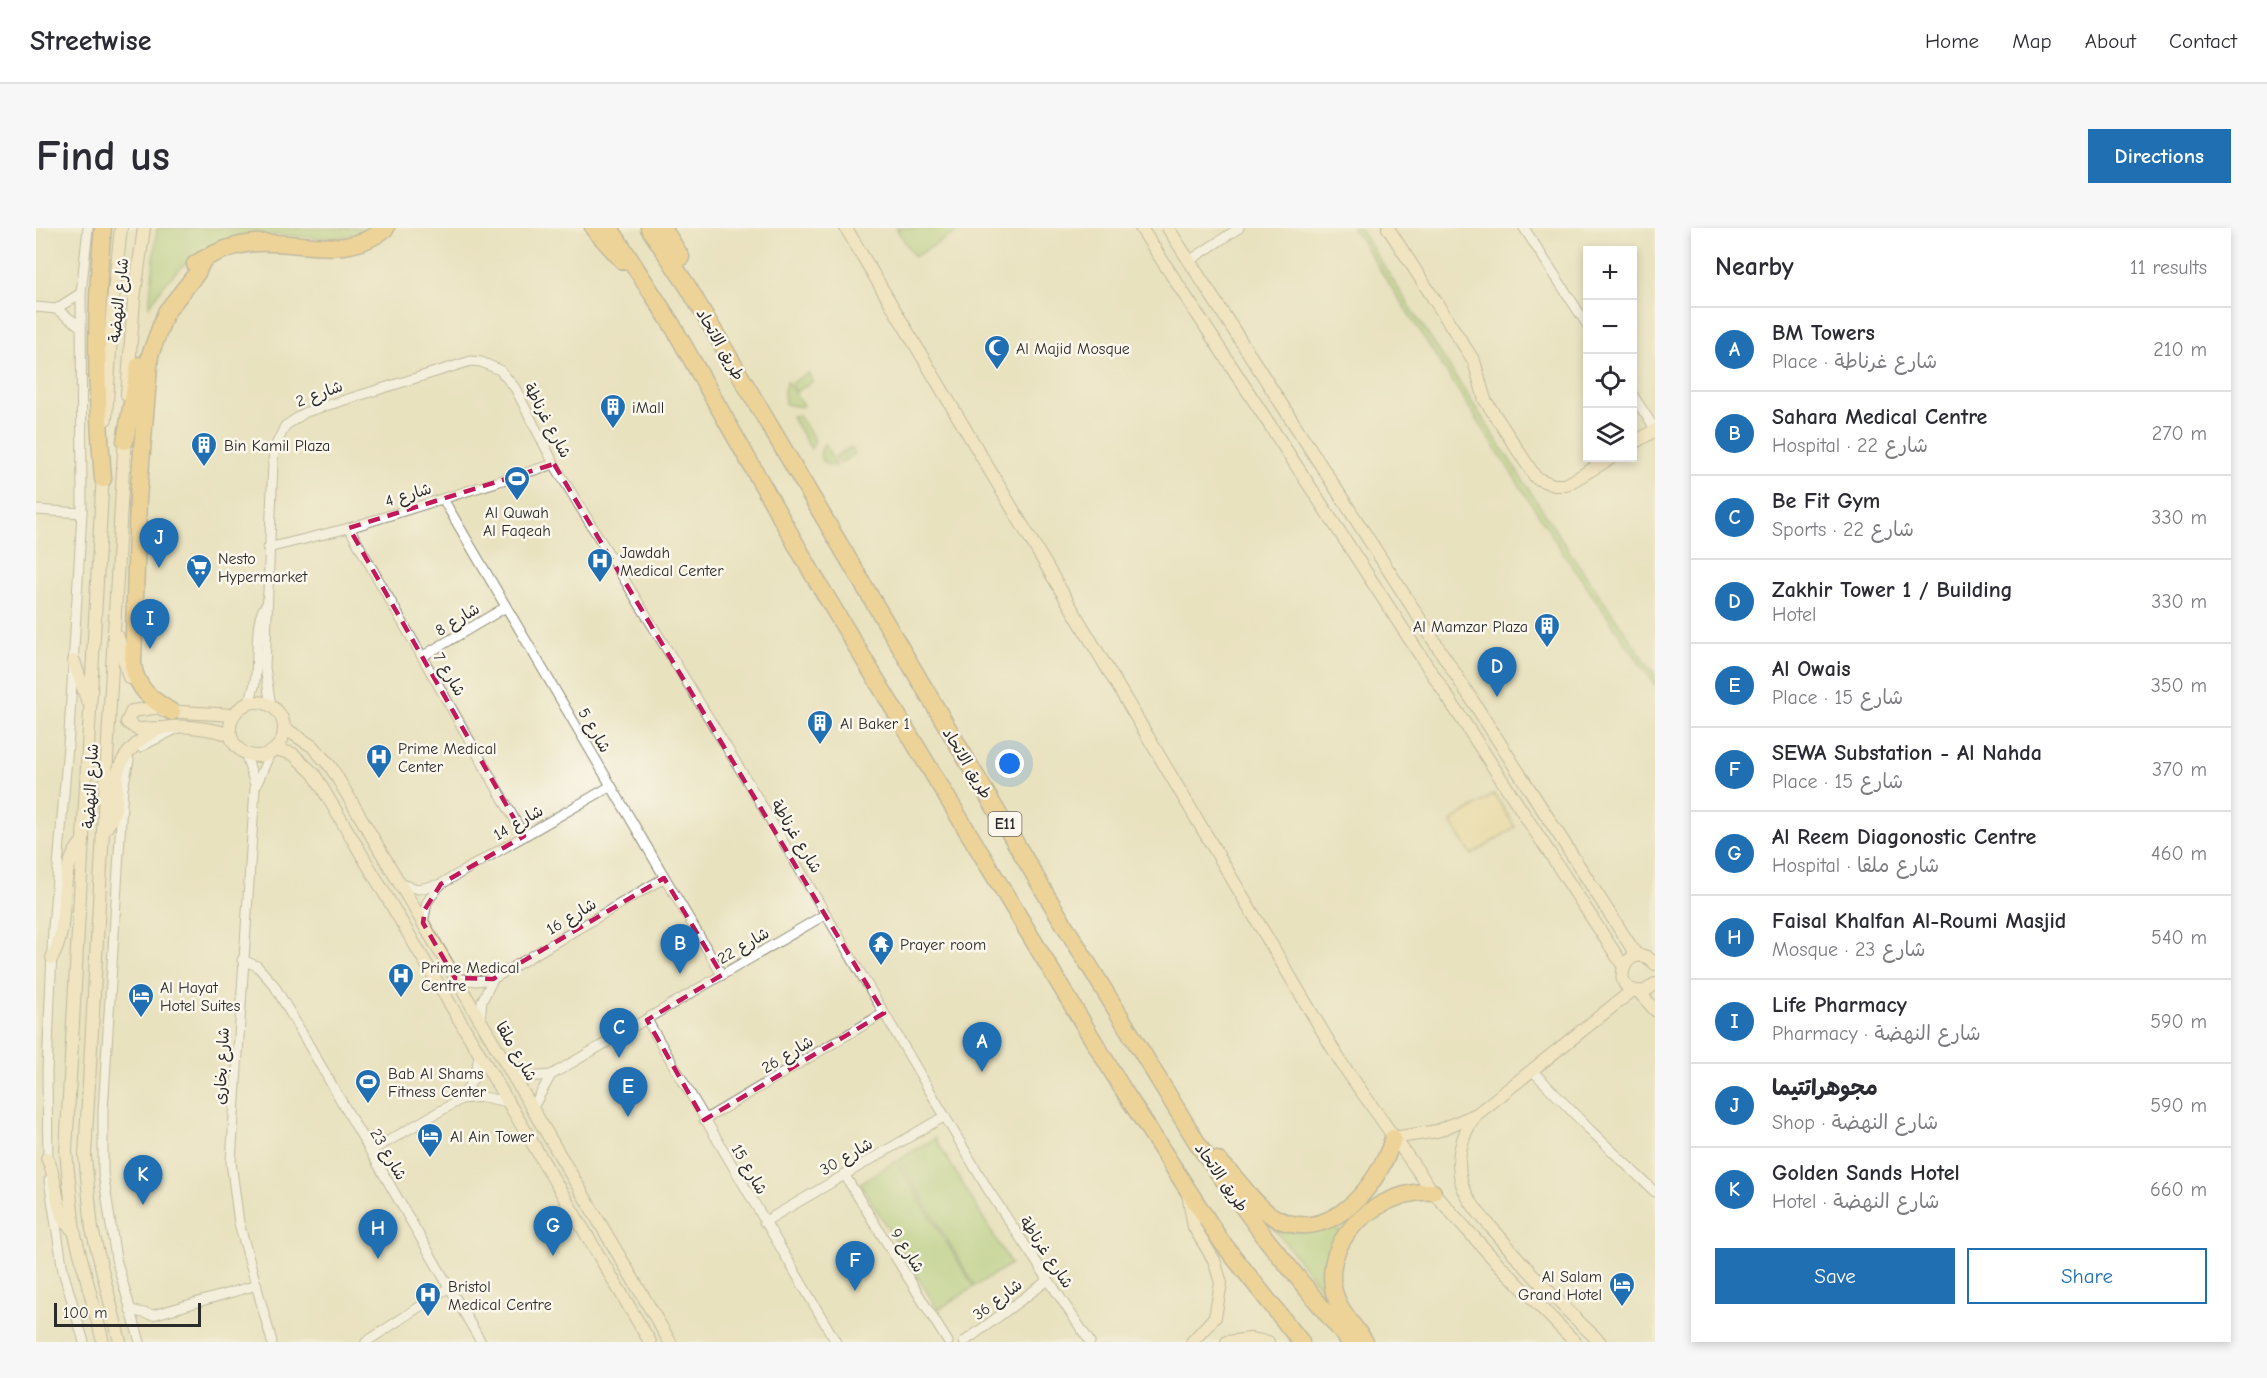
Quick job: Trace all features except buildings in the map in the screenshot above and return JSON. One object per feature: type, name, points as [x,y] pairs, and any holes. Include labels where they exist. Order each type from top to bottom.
[{"type":"highway","points":[[103,228],[98,278],[96,346],[103,479]]},
{"type":"highway","points":[[125,441],[143,345],[151,320],[171,286],[203,260],[228,249],[254,243],[331,249],[345,247],[370,238],[386,228]]},
{"type":"highway","points":[[593,228],[653,294]]},
{"type":"highway","name":"طريق الاتحاد","points":[[610,228],[653,294],[814,578],[1188,1194],[1253,1283],[1301,1342]]},
{"type":"highway","name":"طريق الاتحاد","points":[[649,228],[688,287],[1048,898],[1201,1149],[1267,1240],[1350,1342]]},
{"type":"highway","points":[[663,228],[684,263],[688,287]]},
{"type":"highway","points":[[174,720],[146,695],[135,676],[133,665],[142,437],[148,370],[154,340],[166,312],[197,273],[203,260]]},
{"type":"highway","points":[[1201,1149],[1232,1173],[1258,1204],[1271,1215],[1287,1222],[1304,1225],[1330,1219],[1363,1194],[1382,1169],[1393,1138]]},
{"type":"highway","points":[[1365,1342],[1342,1312],[1335,1295],[1332,1276],[1339,1247],[1350,1231],[1383,1203],[1402,1194],[1433,1192]]},
{"type":"street","points":[[84,1342],[59,1253],[53,1217],[48,1158],[52,958],[74,661],[82,513],[80,326],[88,228]]},
{"type":"street","name":"شارع النهضة","points":[[103,1342],[74,1231],[66,1151],[113,301],[122,228]]},
{"type":"street","name":"شارع النهضة","points":[[120,1342],[92,1229],[85,1156],[129,356],[144,228]]},
{"type":"street","points":[[846,228],[1342,1064],[1433,1192],[1489,1254],[1575,1342]]},
{"type":"street","points":[[1141,228],[1624,967],[1623,978],[1655,1010]]},
{"type":"street","points":[[1168,228],[1637,956]]},
{"type":"street","points":[[1190,261],[1239,228]]},
{"type":"street","points":[[1388,228],[1474,361],[1485,400],[1536,477],[1554,485],[1566,484],[1604,462]]},
{"type":"street","points":[[1524,228],[1583,320]]},
{"type":"street","points":[[56,309],[81,293]]},
{"type":"street","points":[[36,307],[56,309],[80,326]]},
{"type":"street","name":"شارع غرناطة","points":[[471,361],[491,365],[507,377],[554,464],[826,914],[945,1116],[1047,1281],[1090,1342]]},
{"type":"street","name":"شارع 2","points":[[272,706],[265,675],[268,548],[274,448],[290,422],[306,412],[471,361]]},
{"type":"street","points":[[1637,402],[1655,429],[1637,441]]},
{"type":"street","name":"شارع 4","points":[[268,548],[349,528],[554,464]]},
{"type":"street","name":"شارع 5","points":[[443,499],[722,975]]},
{"type":"street","points":[[36,510],[82,513]]},
{"type":"street","name":"شارع 7","points":[[349,528],[524,836]]},
{"type":"street","name":"شارع 2","points":[[248,703],[255,688],[260,617],[266,605]]},
{"type":"street","name":"شارع 8","points":[[423,656],[506,607]]},
{"type":"street","points":[[115,630],[134,688],[144,701],[174,720],[231,735]]},
{"type":"street","points":[[74,661],[89,706]]},
{"type":"street","points":[[104,830],[111,822],[115,810],[121,762],[136,744],[174,720],[234,715],[248,703],[262,702],[272,706],[282,718],[283,737],[272,751],[260,755],[245,752],[238,747],[231,735],[234,715]]},
{"type":"street","points":[[155,708],[132,711],[127,722],[137,729],[161,728]]},
{"type":"street","name":"شارع النهضة","points":[[138,1337],[109,1226],[102,1163],[104,1080],[126,765],[138,749],[174,720]]},
{"type":"street","name":"شارع ملقا","points":[[284,728],[312,746],[326,760],[670,1342]]},
{"type":"street","name":"شارع ملقا","points":[[272,751],[292,754],[308,766],[650,1342]]},
{"type":"street","name":"شارع بخارى","points":[[255,788],[272,751]]},
{"type":"street","name":"شارع بخارى","points":[[245,752],[255,788],[242,960],[231,1162],[239,1223],[272,1342]]},
{"type":"street","name":"شارع 14","points":[[400,884],[418,889],[441,884],[611,786]]},
{"type":"street","points":[[332,806],[346,816],[377,870],[382,872],[388,865]]},
{"type":"street","points":[[52,958],[60,934],[67,868],[72,855],[83,841]]},
{"type":"street","name":"شارع 16","points":[[493,979],[664,878]]},
{"type":"street","name":"شارع 14","points":[[423,922],[427,902],[441,884]]},
{"type":"street","name":"شارع 22","points":[[511,1074],[527,1077],[551,1075],[826,914]]},
{"type":"street","points":[[1624,967],[1637,956],[1647,957],[1655,964]]},
{"type":"street","name":"شارع 23","points":[[242,960],[257,966],[274,985],[481,1342]]},
{"type":"street","points":[[456,978],[477,981],[493,979]]},
{"type":"street","points":[[480,1020],[482,1001],[493,979]]},
{"type":"street","points":[[1393,1138],[1437,1131],[1477,1114],[1636,991],[1650,989],[1655,984]]},
{"type":"street","name":"شارع 26","points":[[704,1120],[884,1013]]},
{"type":"street","name":"شارع 15","points":[[647,1020],[836,1342]]},
{"type":"street","points":[[461,1099],[476,1074],[479,1055]]},
{"type":"street","points":[[1532,1070],[1588,1129],[1655,1191]]},
{"type":"street","points":[[532,1109],[551,1075]]},
{"type":"street","points":[[371,1151],[461,1099],[484,1097],[507,1102]]},
{"type":"street","points":[[1477,1114],[1463,1138],[1460,1157],[1462,1184],[1470,1201],[1522,1264],[1600,1342]]},
{"type":"street","name":"شارع 30","points":[[764,1222],[945,1116]]},
{"type":"street","points":[[48,1158],[53,1168],[63,1218],[74,1231]]},
{"type":"street","name":"شارع 9","points":[[844,1174],[948,1342]]},
{"type":"street","points":[[1188,1194],[1194,1227],[1214,1260],[1221,1283],[1215,1317],[1192,1342]]},
{"type":"street","name":"شارع 36","points":[[964,1342],[1047,1281]]},
{"type":"street","points":[[130,1310],[153,1315],[257,1285]]},
{"type":"street","points":[[366,1342],[448,1288]]},
{"type":"street","points":[[138,1337],[153,1315]]},
{"type":"street","points":[[1192,1342],[1207,1335],[1211,1338],[1210,1342]]},
{"type":"street","points":[[1227,1342],[1241,1339],[1268,1342]]},
{"type":"highlighted area","points":[[554,464],[884,1013],[704,1120],[647,1020],[722,975],[664,878],[493,979],[455,978],[423,923],[425,909],[441,884],[524,836],[349,528]]},
{"type":"green space","points":[[157,228],[371,228],[349,236],[316,238],[260,235],[240,237],[221,243],[188,261],[174,274],[149,307]]},
{"type":"green space","points":[[896,228],[964,228],[914,257]]},
{"type":"green space","points":[[1353,228],[1359,228],[1569,551],[1655,675],[1655,685],[1564,554]]},
{"type":"green space","points":[[808,373],[813,381],[796,392],[791,383]]},
{"type":"green space","points":[[787,382],[803,405],[801,407],[785,404],[784,390]]},
{"type":"green space","points":[[799,415],[815,440],[811,449],[791,416]]},
{"type":"green space","points":[[825,443],[835,466],[826,464],[821,458],[821,451]]},
{"type":"green space","points":[[851,447],[855,454],[839,464],[835,456]]},
{"type":"green space","points":[[935,1138],[1011,1264],[975,1286],[899,1160]]},
{"type":"green space","points":[[896,1161],[974,1287],[938,1310],[860,1183]]},
{"type":"green space","points":[[1269,1222],[1302,1232],[1318,1231],[1335,1225],[1340,1232],[1325,1263],[1326,1295]]},
{"type":"sand","points":[[1494,794],[1515,827],[1472,855],[1451,822]]},
{"type":"place","name":"Al Majid Mosque","points":[[997,371]]},
{"type":"place","name":"iMall","points":[[613,430]]},
{"type":"place","name":"Bin Kamil Plaza","points":[[204,468]]},
{"type":"place","name":"Al Quwah Al Faqeah","points":[[517,502]]},
{"type":"place","name":"مجوهراتتيما","points":[[159,568]]},
{"type":"place","name":"Jawdah Medical Center","points":[[600,584]]},
{"type":"place","name":"Nesto Hypermarket","points":[[199,590]]},
{"type":"place","name":"Life Pharmacy","points":[[150,649]]},
{"type":"place","name":"Al Mamzar Plaza","points":[[1547,649]]},
{"type":"place","name":"Zakhir Tower 1 / Building","points":[[1497,697]]},
{"type":"place","name":"Al Baker 1","points":[[820,746]]},
{"type":"place","name":"Prime Medical Center","points":[[379,780]]},
{"type":"place","name":"Prayer room","points":[[881,967]]},
{"type":"place","name":"Sahara Medical Centre","points":[[680,974]]},
{"type":"place","name":"Prime Medical Centre","points":[[401,999]]},
{"type":"place","name":"Al Hayat Hotel Suites","points":[[141,1019]]},
{"type":"place","name":"Be Fit Gym","points":[[619,1058]]},
{"type":"place","name":"BM Towers","points":[[982,1072]]},
{"type":"place","name":"Bab Al Shams Fitness Center","points":[[368,1105]]},
{"type":"place","name":"Al Owais","points":[[628,1117]]},
{"type":"place","name":"Al Ain Tower","points":[[430,1159]]},
{"type":"place","name":"Golden Sands Hotel","points":[[143,1205]]},
{"type":"place","name":"Al Reem Diagonostic Centre","points":[[553,1256]]},
{"type":"place","name":"Faisal Khalfan Al-Roumi Masjid","points":[[378,1259]]},
{"type":"place","name":"SEWA Substation - Al Nahda","points":[[855,1291]]},
{"type":"place","name":"Al Salam Grand Hotel","points":[[1622,1308]]},
{"type":"place","name":"Bristol Medical Centre","points":[[428,1318]]}]
